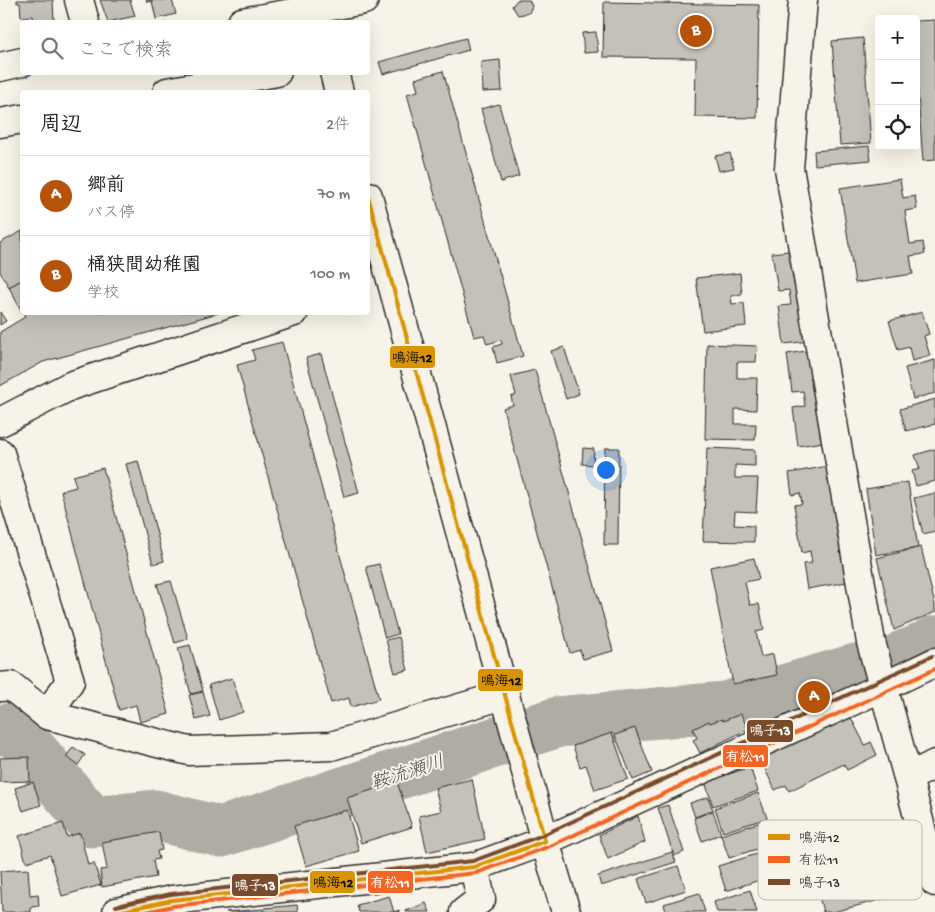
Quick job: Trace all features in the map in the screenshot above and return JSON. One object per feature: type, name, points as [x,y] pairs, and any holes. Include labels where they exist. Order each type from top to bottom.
[{"type":"street","points":[[79,0],[84,20]]},
{"type":"street","points":[[256,20],[317,11],[364,0]]},
{"type":"street","points":[[803,0],[789,168],[871,642],[919,820]]},
{"type":"street","points":[[0,67],[20,62]]},
{"type":"street","points":[[178,90],[260,75]]},
{"type":"street","points":[[335,75],[338,90]]},
{"type":"street","points":[[0,123],[20,119]]},
{"type":"street","points":[[370,203],[504,695],[566,912]]},
{"type":"street","points":[[0,422],[70,386],[285,315]]},
{"type":"street","points":[[0,453],[70,681],[46,716]]},
{"type":"street","points":[[117,912],[172,900],[474,867],[545,841],[935,662]]},
{"type":"street","points":[[0,687],[11,686],[46,716],[189,751],[331,746],[504,695]]},
{"type":"street","points":[[908,778],[935,764]]},
{"type":"street","points":[[922,832],[935,882]]},
{"type":"street","points":[[464,912],[481,899],[474,867]]},
{"type":"building","points":[[17,0],[53,0],[54,20],[34,20],[33,16],[21,17],[20,3],[17,3]]},
{"type":"building","points":[[100,0],[130,0],[135,16],[107,20]]},
{"type":"building","points":[[146,0],[172,0],[176,14],[156,19],[152,1],[147,2]]},
{"type":"building","points":[[517,0],[529,0],[532,6],[529,13],[518,15],[512,6]]},
{"type":"building","points":[[604,2],[759,5],[757,118],[695,117],[696,58],[603,57]]},
{"type":"building","points":[[935,20],[935,160],[923,161],[920,121],[920,21]]},
{"type":"building","points":[[596,32],[598,52],[584,53],[582,33]]},
{"type":"building","points":[[466,38],[469,50],[383,74],[379,62]]},
{"type":"building","points":[[863,38],[871,143],[840,145],[832,41]]},
{"type":"building","points":[[500,60],[502,91],[482,92],[481,62]]},
{"type":"building","points":[[443,71],[523,356],[497,363],[493,347],[502,344],[501,340],[487,344],[484,335],[474,337],[407,94],[418,91],[415,79]]},
{"type":"building","points":[[499,104],[519,176],[501,182],[481,109]]},
{"type":"building","points":[[869,146],[871,160],[815,165],[814,151]]},
{"type":"building","points":[[730,153],[734,168],[719,171],[715,156]]},
{"type":"building","points":[[900,179],[903,198],[915,196],[917,209],[905,211],[910,244],[923,242],[925,254],[910,256],[913,274],[855,283],[840,188]]},
{"type":"building","points":[[20,232],[20,281],[9,287],[0,272],[0,243]]},
{"type":"building","points":[[796,250],[809,341],[784,344],[779,306],[791,305],[789,290],[778,291],[772,253]]},
{"type":"building","points":[[740,273],[742,294],[731,296],[732,304],[744,303],[746,326],[703,331],[696,278]]},
{"type":"building","points":[[20,281],[20,308],[9,287]]},
{"type":"building","points":[[0,312],[6,321],[0,325]]},
{"type":"building","points":[[922,312],[929,334],[924,336],[930,356],[912,361],[909,347],[898,350],[889,321]]},
{"type":"building","points":[[24,315],[211,315],[43,362],[0,386],[0,332],[25,317]]},
{"type":"building","points":[[282,342],[379,699],[351,707],[349,698],[331,703],[237,365],[255,360],[252,350]]},
{"type":"building","points":[[707,344],[757,346],[756,362],[737,362],[737,378],[757,378],[756,410],[735,409],[735,424],[756,424],[755,440],[705,439]]},
{"type":"building","points":[[564,347],[579,394],[566,399],[551,351]]},
{"type":"building","points":[[812,350],[824,442],[798,446],[793,408],[805,406],[803,391],[792,392],[787,354]]},
{"type":"building","points":[[321,354],[359,493],[344,497],[306,358]]},
{"type":"building","points":[[935,360],[935,393],[913,399],[905,368]]},
{"type":"building","points":[[535,370],[613,651],[583,659],[580,650],[570,653],[503,408],[513,405],[511,397],[516,395],[511,376]]},
{"type":"building","points":[[935,399],[935,424],[906,431],[900,409]]},
{"type":"building","points":[[583,448],[594,449],[593,465],[582,464]]},
{"type":"building","points":[[605,448],[619,448],[618,545],[604,545]]},
{"type":"building","points":[[707,448],[755,450],[755,466],[735,465],[735,478],[758,478],[756,512],[735,511],[734,525],[754,526],[754,542],[703,541]]},
{"type":"building","points":[[935,449],[935,481],[916,486],[912,471],[920,469],[915,455]]},
{"type":"building","points":[[138,461],[164,561],[153,564],[126,464]]},
{"type":"building","points":[[829,466],[847,582],[807,589],[803,564],[812,563],[810,551],[802,553],[794,505],[802,504],[800,493],[792,495],[789,473]]},
{"type":"building","points":[[103,468],[169,714],[140,722],[136,705],[119,710],[61,491],[76,487],[73,476]]},
{"type":"building","points":[[908,482],[918,548],[876,555],[866,489]]},
{"type":"building","points":[[935,493],[935,531],[923,534],[914,498]]},
{"type":"building","points":[[921,547],[935,612],[894,630],[877,558]]},
{"type":"building","points":[[754,558],[759,579],[745,582],[750,605],[759,604],[764,630],[756,632],[761,657],[773,654],[777,675],[733,684],[710,567]]},
{"type":"building","points":[[379,564],[398,634],[385,638],[366,567]]},
{"type":"building","points":[[171,581],[188,639],[175,643],[157,584]]},
{"type":"building","points":[[399,637],[408,670],[395,673],[386,640]]},
{"type":"building","points":[[190,645],[203,691],[191,694],[178,648]]},
{"type":"building","points":[[232,678],[243,712],[219,720],[209,685]]},
{"type":"building","points":[[203,692],[210,716],[196,720],[189,695]]},
{"type":"building","points":[[741,714],[748,729],[700,753],[693,740],[697,738],[693,729],[709,721],[710,723],[722,719],[723,721]]},
{"type":"building","points":[[849,714],[865,745],[871,742],[877,755],[847,770],[844,764],[789,791],[786,785],[775,790],[759,757]]},
{"type":"building","points":[[635,728],[652,772],[633,780],[615,735]]},
{"type":"building","points":[[612,733],[628,779],[595,790],[586,765],[580,767],[573,746]]},
{"type":"building","points":[[73,747],[85,755],[78,765],[66,757]]},
{"type":"building","points":[[29,757],[30,781],[0,782],[0,758]]},
{"type":"building","points":[[750,767],[758,791],[713,806],[705,782]]},
{"type":"building","points":[[472,779],[485,839],[427,852],[419,816],[441,811],[435,788]]},
{"type":"building","points":[[33,782],[41,805],[23,811],[15,788]]},
{"type":"building","points":[[397,782],[412,827],[361,843],[347,798]]},
{"type":"building","points":[[758,793],[767,818],[723,832],[715,808]]},
{"type":"building","points":[[708,797],[713,810],[695,817],[690,803]]},
{"type":"building","points":[[668,805],[684,852],[674,856],[658,808]]},
{"type":"building","points":[[347,810],[359,851],[306,866],[294,826]]},
{"type":"building","points":[[713,811],[721,834],[702,841],[694,818]]},
{"type":"building","points":[[638,816],[645,842],[608,859],[599,835]]},
{"type":"building","points":[[63,823],[67,837],[80,833],[88,865],[94,863],[101,885],[62,896],[50,855],[26,862],[19,836]]},
{"type":"building","points":[[758,823],[758,849],[729,858],[721,835]]},
{"type":"building","points":[[159,832],[162,850],[157,851],[159,859],[153,860],[156,877],[102,887],[100,870],[107,869],[102,842]]},
{"type":"building","points":[[672,852],[676,862],[601,886],[598,876]]},
{"type":"building","points":[[758,854],[758,881],[726,891],[718,866]]},
{"type":"building","points":[[678,866],[686,890],[646,903],[638,879]]},
{"type":"building","points":[[28,869],[30,895],[38,894],[39,906],[31,907],[31,912],[2,912],[0,871]]},
{"type":"building","points":[[750,890],[757,912],[717,912],[714,902]]},
{"type":"building","points":[[699,893],[705,912],[666,912],[664,904]]},
{"type":"building","points":[[389,896],[394,912],[359,912],[357,905]]},
{"type":"building","points":[[820,900],[880,900],[833,912],[823,912]]},
{"type":"building","points":[[426,903],[430,912],[406,912],[406,911]]},
{"type":"building","points":[[297,905],[298,912],[265,912],[265,908]]},
{"type":"building","points":[[263,909],[263,912],[226,912]]},
{"type":"waterway","name":"鞍流瀬川","points":[[905,655],[935,641]]},
{"type":"waterway","name":"鞍流瀬川","points":[[0,730],[13,728],[92,822],[155,815],[221,832],[558,722],[725,707],[856,669]]},
{"type":"transit line","name":"鳴海12","points":[[370,203],[545,841]]},
{"type":"transit line","name":"鳴子13","points":[[116,906],[171,894],[473,861],[543,835],[932,656]]},
{"type":"transit line","name":"有松11","points":[[146,912],[173,906],[476,873],[548,847],[935,669]]},
{"type":"transit line","name":"鳴海12","points":[[117,912],[172,900],[474,867],[545,841]]},
{"type":"place","name":"桶狭間幼稚園","points":[[696,31]]},
{"type":"place","name":"郷前","points":[[814,697]]}]
